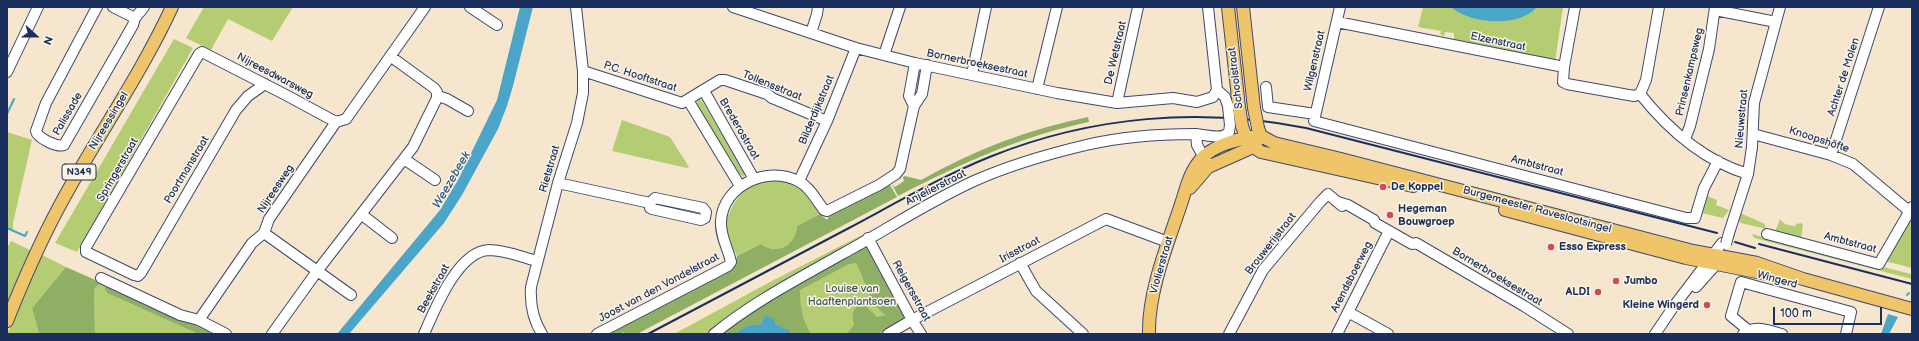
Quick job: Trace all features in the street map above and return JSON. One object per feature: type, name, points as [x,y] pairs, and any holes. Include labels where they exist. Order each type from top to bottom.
[{"type":"main road","name":"Nijreessingel","points":[[162,30],[172,7]]},
{"type":"main road","name":"Nijreessingel","points":[[7,321],[31,263],[60,205],[162,30],[177,7]]},
{"type":"main road","name":"Schoolstraat","points":[[1228,7],[1236,126],[1249,142]]},
{"type":"main road","name":"Schoolstraat","points":[[1243,7],[1254,108],[1259,132]]},
{"type":"main road","name":"Violierstraat","points":[[1149,333],[1152,304],[1168,242],[1188,179],[1194,167],[1206,162],[1210,152],[1249,142],[1259,132]]},
{"type":"main road","name":"Burgemeester Raveslootsingel","points":[[1259,132],[1274,143],[1698,252],[1718,253],[1757,263],[1803,279],[1912,309]]},
{"type":"main road","name":"Burgemeester Raveslootsingel","points":[[1249,142],[1261,152],[1408,185],[1686,258],[1718,253]]},
{"type":"street","points":[[7,72],[38,7]]},
{"type":"street","name":"Palissade","points":[[97,7],[46,103],[36,131],[38,135],[59,146],[64,145],[133,25],[135,18],[144,7]]},
{"type":"street","points":[[113,7],[135,18]]},
{"type":"street","name":"Nijreesweg","points":[[199,320],[252,243],[264,233],[269,219],[336,122],[346,119],[425,7]]},
{"type":"street","points":[[470,7],[497,25]]},
{"type":"street","name":"Rietstraat","points":[[540,333],[530,302],[531,287],[558,183],[577,123],[583,93],[583,71],[576,7]]},
{"type":"street","name":"Bornerbroeksestraat","points":[[733,7],[856,48],[915,63],[1037,89],[1117,104],[1173,98],[1197,102],[1213,97],[1217,90]]},
{"type":"street","points":[[811,33],[818,7]]},
{"type":"street","points":[[884,55],[900,7]]},
{"type":"street","points":[[972,74],[986,7]]},
{"type":"street","points":[[1037,89],[1057,7]]},
{"type":"street","name":"De Wetstraat","points":[[1117,104],[1138,7]]},
{"type":"street","name":"Schoolstraat","points":[[1208,7],[1217,90],[1234,106]]},
{"type":"street","name":"Wilgenstraat","points":[[1315,117],[1340,7]]},
{"type":"street","points":[[1575,7],[1562,78],[1563,82],[1634,96],[1640,94],[1646,80],[1659,7]]},
{"type":"street","name":"Nieuwstraat","points":[[1718,253],[1736,210],[1748,174],[1752,134],[1752,116],[1757,87],[1780,7]]},
{"type":"street","name":"Achter de Molen","points":[[1831,155],[1879,7]]},
{"type":"street","name":"Prinsenkampsweg","points":[[1685,139],[1690,126],[1709,49],[1715,8],[1776,22]]},
{"type":"street","name":"Elzenstraat","points":[[1336,22],[1564,68]]},
{"type":"street","name":"Bilderdijkstraat","points":[[798,181],[827,121],[856,48]]},
{"type":"street","name":"Nijreesdwarsweg","points":[[202,52],[266,84],[336,122]]},
{"type":"street","name":"Springerstraat","points":[[138,276],[134,276],[90,255],[86,252],[86,247],[199,54],[202,52]]},
{"type":"street","points":[[390,56],[434,88],[438,96],[447,99],[468,111]]},
{"type":"street","name":"Joost van den Vondelstraat","points":[[914,106],[910,96],[915,63]]},
{"type":"street","name":"Joost van den Vondelstraat","points":[[597,334],[728,266],[731,262],[721,234],[721,220],[727,202],[740,186],[754,179],[781,175],[805,185],[824,210],[827,211],[891,178],[900,169],[904,158],[914,106],[922,94],[927,66]]},
{"type":"street","name":"P.C. Hooftstraat","points":[[583,71],[682,103],[688,100]]},
{"type":"street","name":"Tollensstraat","points":[[688,100],[720,80],[725,80],[767,94],[772,98],[827,121]]},
{"type":"street","name":"Poortmanstraat","points":[[138,276],[236,110],[248,96],[266,84]]},
{"type":"street","name":"Ambtstraat","points":[[1266,87],[1268,106],[1315,117],[1680,217],[1695,218],[1704,188],[1718,161]]},
{"type":"street","name":"Brederostraat","points":[[704,91],[754,179]]},
{"type":"street","points":[[1640,94],[1664,123],[1706,155],[1748,174]]},
{"type":"street","points":[[272,334],[318,270],[415,145],[438,96]]},
{"type":"street","points":[[688,100],[740,186]]},
{"type":"street","name":"Anjelierstraat","points":[[714,334],[741,313],[868,238],[974,182],[1042,157],[1087,145],[1120,139],[1152,136],[1196,134],[1222,136],[1236,126]]},
{"type":"street","points":[[1196,134],[1197,145],[1206,162]]},
{"type":"street","name":"Knoopshöfte","points":[[1752,134],[1831,155],[1853,164],[1911,209]]},
{"type":"street","points":[[404,159],[435,180]]},
{"type":"street","points":[[558,183],[650,202],[650,208],[652,209],[701,220],[705,215],[721,220]]},
{"type":"street","name":"Bornerbroeksestraat","points":[[1333,198],[1346,210],[1371,224],[1375,223],[1412,244],[1414,248],[1522,312],[1556,334]]},
{"type":"street","name":"Brouwerijstraat","points":[[1229,334],[1263,270],[1333,198]]},
{"type":"street","name":"Brouwerijstraat","points":[[1235,334],[1266,275],[1300,233],[1333,198]]},
{"type":"street","name":"Ambtstraat","points":[[1767,234],[1879,264],[1911,209]]},
{"type":"street","points":[[361,214],[392,238]]},
{"type":"street","name":"Irisstraat","points":[[888,334],[1106,218],[1168,242]]},
{"type":"street","name":"Arendsboerweg","points":[[1337,334],[1389,231]]},
{"type":"street","points":[[264,233],[318,270],[351,295]]},
{"type":"street","name":"Reigersstraat","points":[[868,238],[912,320],[922,334]]},
{"type":"street","name":"Bornerbroeksestraat","points":[[1412,244],[1416,243],[1524,306],[1568,334]]},
{"type":"street","name":"Beekstraat","points":[[424,334],[454,275],[466,261],[475,254],[488,250],[537,261]]},
{"type":"street","points":[[1662,334],[1703,279],[1718,253]]},
{"type":"street","points":[[1655,334],[1718,253]]},
{"type":"street","points":[[1020,263],[1036,291],[1083,334]]},
{"type":"street","points":[[101,278],[180,314],[199,320],[226,334]]},
{"type":"street","name":"Wingerd","points":[[1782,334],[1758,328],[1745,332],[1731,316],[1741,282],[1851,312],[1846,334]]},
{"type":"street","points":[[1348,312],[1388,334]]},
{"type":"green space","points":[[204,7],[293,7],[272,41],[228,19],[211,50],[186,38]]},
{"type":"green space","points":[[1423,7],[1563,7],[1555,62],[1454,41],[1454,33],[1445,32],[1444,36],[1440,34],[1441,31],[1418,27]]},
{"type":"green space","points":[[174,39],[193,48],[77,252],[55,243]]},
{"type":"green space","points":[[699,99],[702,101],[745,173],[744,177],[736,170],[696,104]]},
{"type":"green space","points":[[1088,117],[1089,122],[1039,135],[991,152],[898,196],[892,184],[895,187],[904,181],[903,177],[905,176],[921,180],[961,159],[1023,134]]},
{"type":"green space","points":[[622,120],[670,137],[689,167],[687,168],[612,151]]},
{"type":"green space","points":[[7,132],[32,140],[13,223],[13,232],[7,229]]},
{"type":"green space","points":[[781,179],[802,187],[820,214],[797,226],[793,239],[785,247],[773,249],[761,244],[737,256],[726,227],[728,216],[734,204],[742,193],[754,183]]},
{"type":"green space","points":[[890,185],[897,197],[637,334],[625,334],[624,332],[619,334],[607,334],[735,266],[737,256],[761,244],[773,249],[785,247],[793,239],[797,226],[820,214],[827,220],[829,215]]},
{"type":"green space","points":[[1707,196],[1717,200],[1716,205],[1729,210],[1723,218],[1702,213]]},
{"type":"green space","points":[[1740,213],[1765,224],[1766,229],[1741,223],[1739,221]]},
{"type":"green space","points":[[1912,215],[1912,268],[1885,261]]},
{"type":"green space","points":[[1780,219],[1785,224],[1795,226],[1796,224],[1801,223],[1803,225],[1801,238],[1775,232]]},
{"type":"green space","points":[[1752,234],[1911,274],[1912,279],[1754,238]]},
{"type":"green space","points":[[862,235],[864,238],[710,334],[674,334],[770,282]]},
{"type":"green space","points":[[11,241],[32,251],[7,310],[7,248]]},
{"type":"green space","name":"Louise van Haaftenplantsoen","points":[[867,243],[908,317],[886,334],[717,334]]},
{"type":"green space","points":[[867,245],[908,316],[878,334],[847,334],[854,325],[853,314],[855,309],[863,303],[877,317],[886,315],[876,306],[868,292],[856,263],[849,264],[800,290],[802,313],[805,324],[811,334],[790,334],[791,332],[764,317],[761,324],[747,326],[735,334],[729,334],[722,330],[739,317]]},
{"type":"green space","points":[[40,254],[66,267],[32,308],[39,334],[7,334]]},
{"type":"green space","points":[[66,267],[100,282],[94,290],[95,334],[39,334],[32,308]]},
{"type":"green space","points":[[100,282],[105,284],[107,293],[198,334],[95,334],[94,290]]},
{"type":"green space","points":[[105,284],[210,331],[209,334],[198,334],[107,293]]},
{"type":"water","points":[[520,7],[533,7],[507,106],[498,129],[462,195],[444,223],[349,334],[337,334],[440,210],[458,180],[497,100]]},
{"type":"water","points":[[1451,7],[1537,7],[1529,14],[1518,18],[1507,21],[1494,21],[1470,17]]},
{"type":"water","points":[[1888,314],[1898,317],[1889,334],[1881,334]]},
{"type":"water","points":[[766,316],[774,319],[775,324],[790,331],[790,334],[735,334],[747,326],[761,324]]},
{"type":"waterway","points":[[7,114],[14,99]]},
{"type":"waterway","points":[[7,228],[25,236],[27,232]]},
{"type":"railway","points":[[648,334],[919,190],[973,164],[1030,142],[1068,132],[1107,124],[1147,119],[1186,117],[1226,118],[1306,128],[1717,233]]},
{"type":"railway","points":[[1735,242],[1755,248]]},
{"type":"railway","points":[[1759,244],[1912,284]]},
{"type":"place","name":"De Koppel","points":[[1383,187]]},
{"type":"place","name":"Hegeman Bouwgroep","points":[[1390,215]]},
{"type":"place","name":"Esso Express","points":[[1551,247]]},
{"type":"place","name":"Jumbo","points":[[1616,281]]},
{"type":"place","name":"ALDI","points":[[1598,292]]},
{"type":"place","name":"Kleine Wingerd","points":[[1707,305]]},
{"type":"water label","name":"Weezebeek","points":[[452,180]]}]
